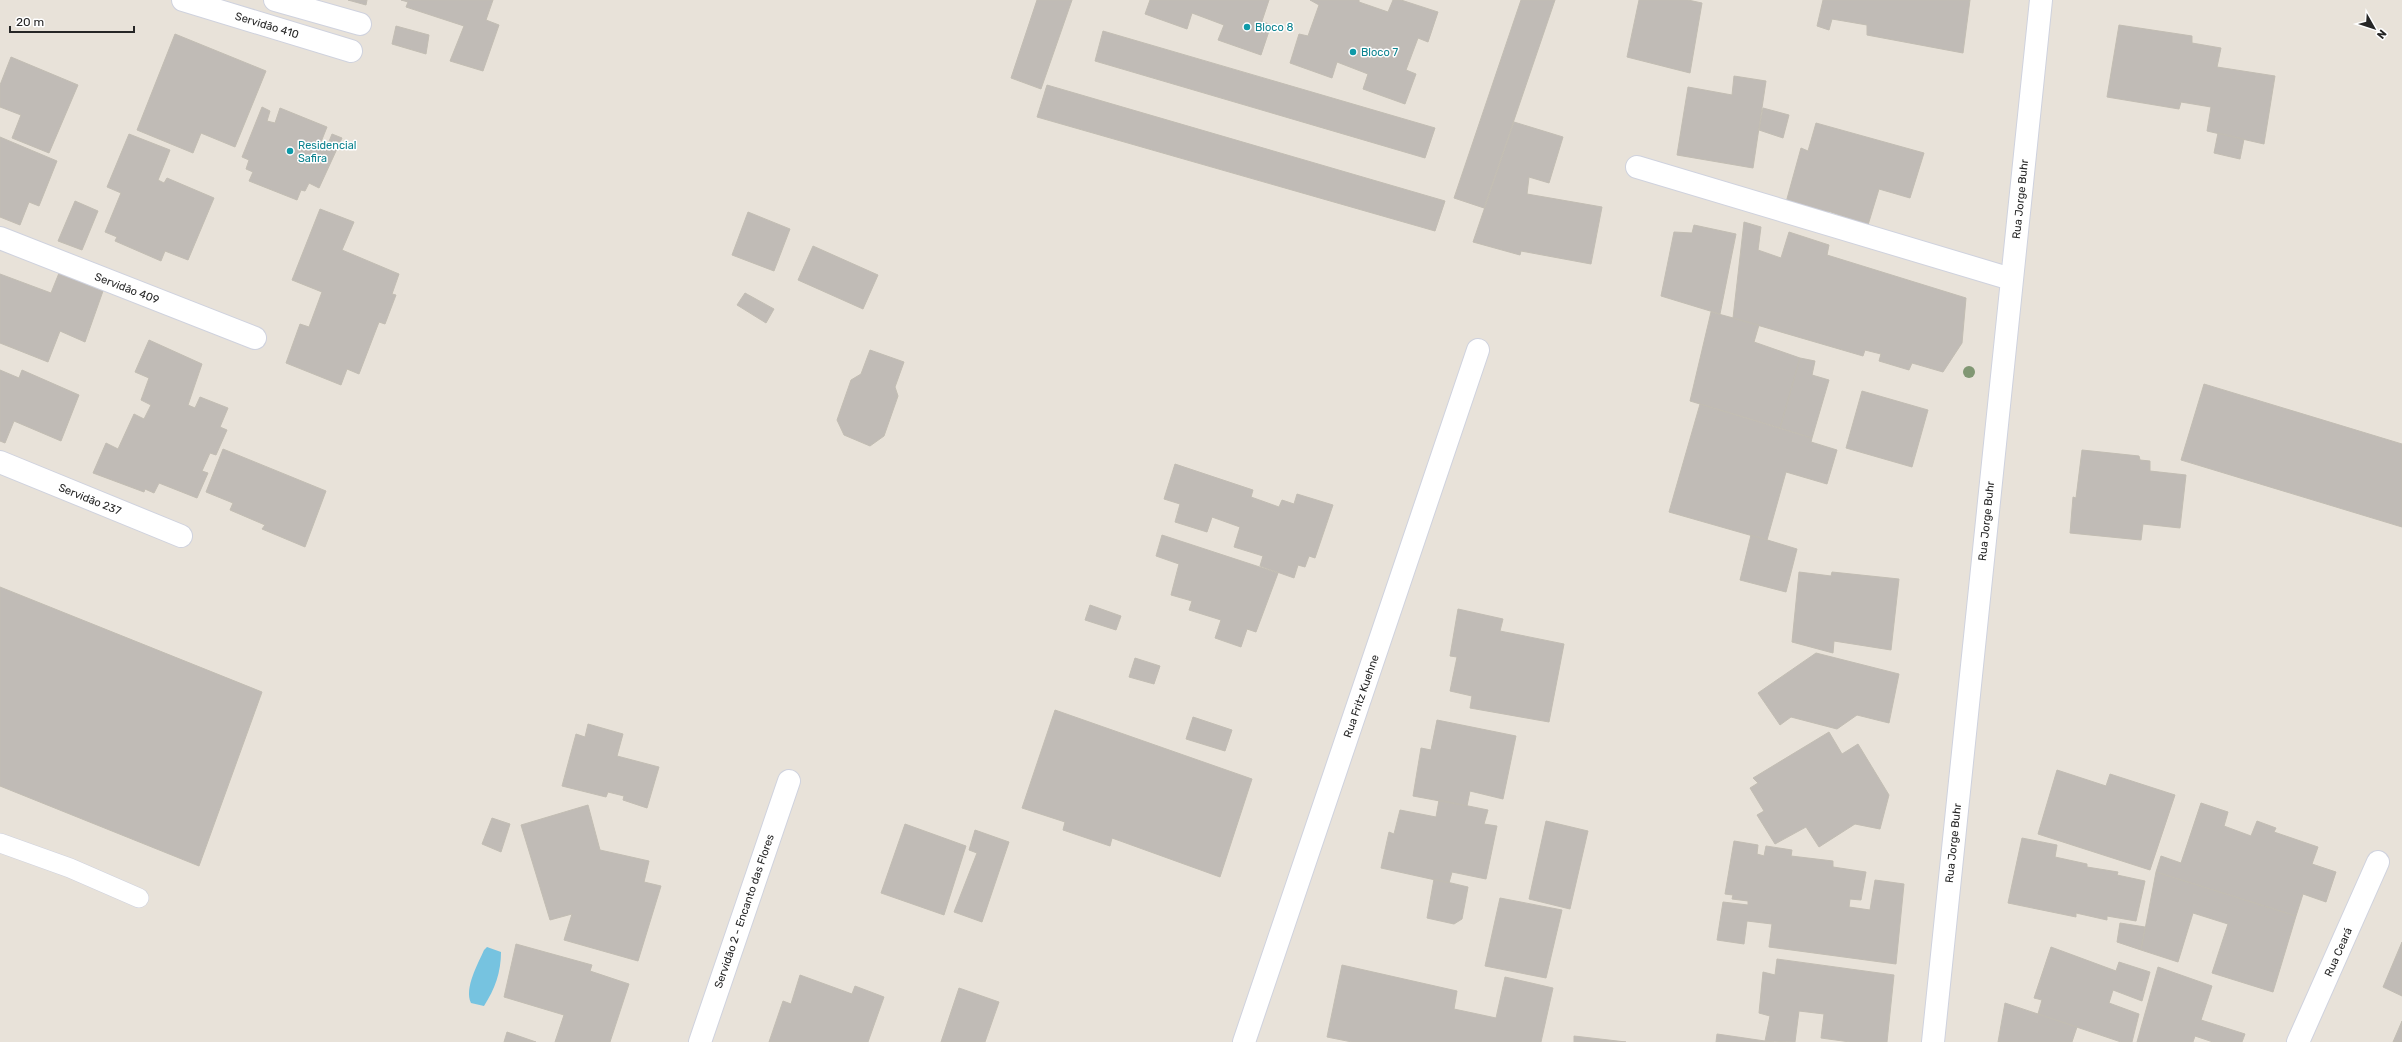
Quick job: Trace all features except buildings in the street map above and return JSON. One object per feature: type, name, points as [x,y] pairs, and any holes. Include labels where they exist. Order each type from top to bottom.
[{"type":"street","name":"Servidão 410","points":[[183,0],[351,51]]},
{"type":"street","points":[[275,0],[360,24]]},
{"type":"street","name":"Rua Jorge Buhr","points":[[1933,1042],[2011,279],[2042,0]]},
{"type":"street","points":[[1637,167],[2011,279]]},
{"type":"street","name":"Servidão 409","points":[[0,238],[255,338]]},
{"type":"street","name":"Rua Fritz Kuehne","points":[[1244,1042],[1478,350]]},
{"type":"street","name":"Servidão 237","points":[[0,462],[181,536]]},
{"type":"street","name":"Servidão 2 - Encanto das Flores","points":[[700,1042],[789,780]]},
{"type":"street","name":"Rua Ceará","points":[[2298,1042],[2378,862]]},
{"type":"lane","points":[[0,843],[70,868],[139,898]]},
{"type":"water","points":[[487,947],[501,952],[501,959],[497,980],[484,1006],[471,1003],[469,990],[475,969]]},
{"type":"place","name":"Bloco 8","points":[[1247,27]]},
{"type":"place","name":"Bloco 7","points":[[1353,52]]},
{"type":"place","name":"Residencial Safira","points":[[290,151]]}]
